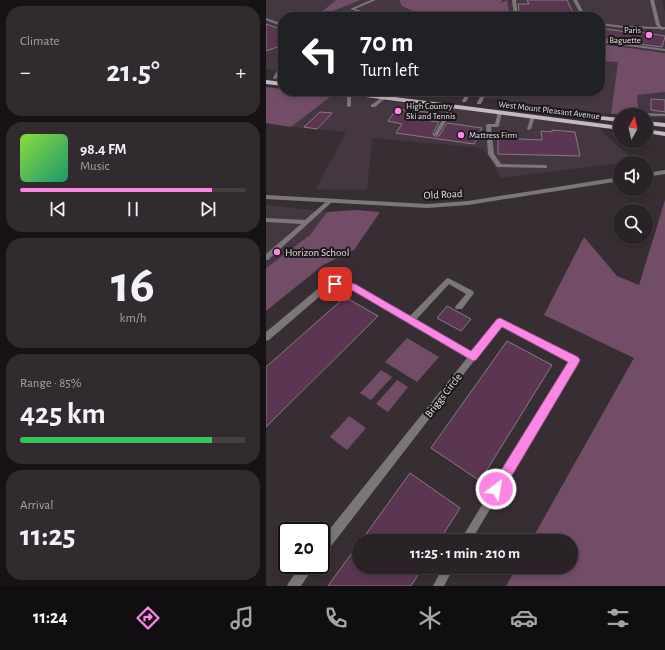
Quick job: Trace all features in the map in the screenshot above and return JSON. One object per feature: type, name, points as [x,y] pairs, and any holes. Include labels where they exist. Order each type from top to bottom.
[{"type":"main road","points":[[266,77],[278,78]]},
{"type":"main road","points":[[266,82],[278,83]]},
{"type":"main road","name":"West Mount Pleasant Avenue","points":[[370,96],[613,127]]},
{"type":"main road","name":"West Mount Pleasant Avenue","points":[[422,96],[613,119]]},
{"type":"main road","points":[[653,124],[665,125]]},
{"type":"main road","points":[[653,132],[665,134]]},
{"type":"street","points":[[653,174],[665,172]]},
{"type":"street","name":"Old Road","points":[[266,197],[428,206],[468,203],[613,180]]},
{"type":"street","points":[[266,337],[323,289],[335,284],[352,286],[473,357]]},
{"type":"street","name":"Briggs Circle","points":[[330,539],[473,357]]},
{"type":"street","points":[[293,586],[302,574]]},
{"type":"lane","points":[[361,12],[352,9],[374,0]]},
{"type":"lane","points":[[514,0],[515,12]]},
{"type":"lane","points":[[575,0],[581,12]]},
{"type":"lane","points":[[652,0],[660,27],[665,31]]},
{"type":"lane","points":[[266,19],[278,24]]},
{"type":"lane","points":[[605,25],[624,27],[665,28]]},
{"type":"lane","points":[[605,42],[665,50]]},
{"type":"lane","points":[[275,78],[278,72]]},
{"type":"lane","points":[[349,96],[349,106]]},
{"type":"lane","points":[[464,101],[467,96]]},
{"type":"lane","points":[[479,103],[482,96]]},
{"type":"lane","points":[[373,106],[384,98]]},
{"type":"lane","points":[[436,134],[453,106]]},
{"type":"lane","points":[[500,112],[497,126],[488,125],[491,154],[499,166],[545,167]]},
{"type":"lane","points":[[653,114],[665,115]]},
{"type":"lane","points":[[529,129],[533,117]]},
{"type":"lane","points":[[266,258],[330,201]]},
{"type":"lane","points":[[266,220],[306,222]]},
{"type":"lane","points":[[411,320],[448,281],[471,293],[458,307]]},
{"type":"lane","points":[[469,534],[575,360],[500,321],[473,357]]},
{"type":"lane","points":[[438,586],[445,574]]},
{"type":"shaded area","points":[[266,0],[336,0],[320,12],[278,12],[278,70],[266,69]]},
{"type":"shaded area","points":[[336,0],[361,0],[331,12],[321,12]]},
{"type":"shaded area","points":[[361,0],[399,0],[403,6],[415,12],[331,12]]},
{"type":"shaded area","points":[[399,0],[503,0],[500,3],[507,0],[509,12],[415,12],[402,6]]},
{"type":"shaded area","points":[[507,0],[662,0],[665,13],[665,53],[605,45],[605,12],[509,12]]},
{"type":"shaded area","points":[[605,45],[665,53],[665,92],[637,95],[638,108],[613,108],[613,114],[611,114],[618,62],[605,61]]},
{"type":"shaded area","points":[[605,61],[618,62],[611,114],[467,96],[605,96]]},
{"type":"shaded area","points":[[266,87],[278,88],[278,96],[331,96],[291,127],[266,123]]},
{"type":"shaded area","points":[[665,92],[665,118],[653,118],[653,108],[638,108],[636,95]]},
{"type":"shaded area","points":[[331,96],[350,96],[597,127],[613,141],[613,148],[620,148],[629,156],[613,156],[613,164],[501,178],[483,148],[372,138],[367,190],[316,189],[346,132],[291,127]]},
{"type":"shaded area","points":[[665,200],[665,586],[506,586],[513,574],[578,574],[578,534],[535,534],[634,358],[544,315],[584,237],[617,276],[639,285],[652,244],[653,244],[653,239]]},
{"type":"shaded area","name":"Horizon School","points":[[266,205],[327,212],[310,235],[266,268]]},
{"type":"shaded area","points":[[355,210],[380,212],[354,250],[323,265],[266,311],[266,268],[310,235],[327,212]]},
{"type":"shaded area","points":[[407,338],[439,357],[417,382],[385,362]]},
{"type":"shaded area","points":[[381,370],[392,377],[371,400],[360,393]]},
{"type":"shaded area","points":[[397,380],[408,387],[388,412],[376,404]]},
{"type":"shaded area","points":[[349,416],[366,428],[347,450],[330,437]]},
{"type":"building","points":[[527,0],[567,0],[573,12],[519,12],[518,4],[529,4]]},
{"type":"building","points":[[266,24],[278,28],[278,47],[266,51]]},
{"type":"building","points":[[605,29],[665,36],[662,47],[605,40]]},
{"type":"building","points":[[651,99],[665,100],[665,112],[653,110],[653,108],[651,108]]},
{"type":"building","points":[[397,109],[435,113],[430,121],[439,122],[433,133],[434,136],[439,136],[447,123],[482,128],[474,144],[396,133],[402,124],[388,121]]},
{"type":"building","points":[[320,112],[332,113],[317,129],[304,127]]},
{"type":"building","points":[[552,130],[575,132],[580,156],[498,154],[498,138],[542,140],[541,131],[552,132]]},
{"type":"building","points":[[345,297],[378,316],[266,427],[266,367]]},
{"type":"building","points":[[447,306],[471,319],[461,331],[437,318]]},
{"type":"building","points":[[507,341],[552,365],[480,481],[431,448]]},
{"type":"building","points":[[410,473],[460,508],[443,534],[366,534]]},
{"type":"building","points":[[352,553],[352,574],[419,574],[411,586],[328,586]]},
{"type":"place","name":"Paris Baguette","points":[[649,35]]},
{"type":"place","name":"High Country Ski and Tennis","points":[[398,111]]},
{"type":"place","name":"Mattress Firm","points":[[461,135]]},
{"type":"place","name":"Horizon School","points":[[277,252]]},
{"type":"route","points":[[335,284],[352,286],[473,357],[500,321],[575,360],[496,489]]}]
